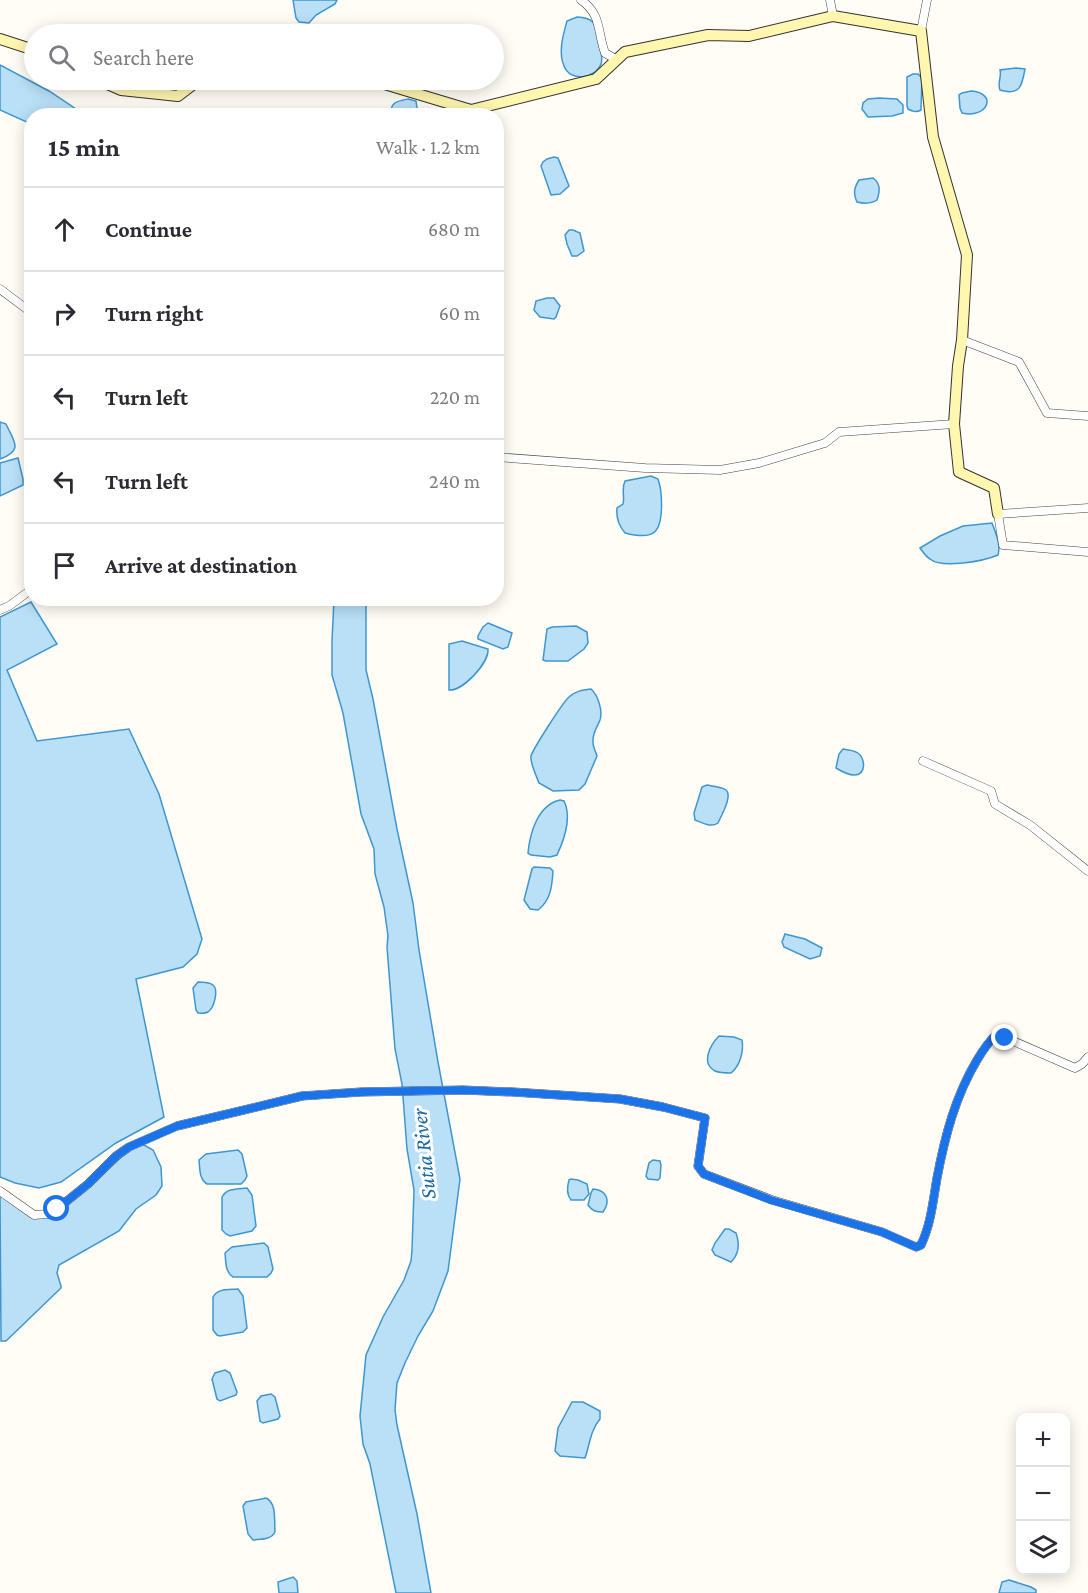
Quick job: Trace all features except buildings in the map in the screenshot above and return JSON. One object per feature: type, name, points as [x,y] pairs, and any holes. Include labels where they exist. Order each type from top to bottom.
[{"type":"street","points":[[581,0],[591,7],[600,30],[604,53],[617,60]]},
{"type":"street","points":[[830,0],[833,16]]},
{"type":"street","points":[[927,0],[921,31],[933,137],[967,255],[954,424],[959,472],[994,488],[1004,544],[1088,552]]},
{"type":"street","points":[[479,108],[596,79],[625,52],[708,35],[749,36],[833,16],[921,31]]},
{"type":"street","points":[[0,39],[24,47]]},
{"type":"street","points":[[121,90],[178,96],[186,90]]},
{"type":"street","points":[[404,90],[464,108]]},
{"type":"street","points":[[0,289],[24,307]]},
{"type":"street","points":[[962,340],[1019,362],[1047,413],[1088,416]]},
{"type":"street","points":[[504,458],[645,468],[720,470],[759,464],[825,443],[838,432],[954,424]]},
{"type":"street","points":[[998,514],[1088,508]]},
{"type":"street","points":[[0,610],[24,595]]},
{"type":"street","points":[[923,761],[991,791],[995,804],[1030,825],[1088,871]]},
{"type":"street","points":[[0,1191],[34,1215],[44,1215],[57,1209],[129,1147],[177,1126],[302,1096],[463,1090],[513,1092],[620,1099],[705,1118],[698,1166],[704,1174],[771,1200],[882,1232],[916,1247],[921,1245],[928,1231],[943,1144],[954,1110],[966,1078],[988,1042],[997,1034],[1075,1068],[1088,1057]]},
{"type":"water","points":[[293,0],[337,0],[335,4],[316,15],[309,23],[299,22],[296,18]]},
{"type":"water","points":[[577,17],[587,18],[594,24],[602,54],[602,61],[598,69],[582,77],[571,75],[567,71],[561,55],[567,21]]},
{"type":"water","points":[[0,65],[24,78],[24,90],[47,90],[74,108],[24,108],[24,121],[0,110]]},
{"type":"water","points":[[1025,69],[1019,88],[1012,92],[1000,90],[1000,70]]},
{"type":"water","points":[[918,74],[922,78],[921,110],[917,111],[908,109],[907,106],[907,77]]},
{"type":"water","points":[[971,91],[985,96],[986,105],[978,112],[962,113],[959,95]]},
{"type":"water","points":[[408,99],[416,101],[417,108],[392,108],[395,103]]},
{"type":"water","points":[[868,99],[897,99],[903,105],[903,113],[868,117],[862,109],[863,103]]},
{"type":"water","points":[[558,158],[569,186],[560,194],[551,195],[541,166],[547,159]]},
{"type":"water","points":[[873,178],[879,188],[877,200],[868,203],[857,202],[855,191],[859,180]]},
{"type":"water","points":[[569,230],[580,233],[584,251],[577,256],[572,256],[567,244],[565,235]]},
{"type":"water","points":[[554,298],[560,306],[554,319],[540,317],[534,310],[536,301]]},
{"type":"water","points":[[0,422],[6,424],[15,449],[0,459]]},
{"type":"water","points":[[18,458],[23,485],[0,496],[0,463]]},
{"type":"water","points":[[651,476],[658,479],[661,491],[662,508],[657,529],[653,533],[639,536],[625,533],[618,521],[617,508],[623,504],[625,481]]},
{"type":"water","points":[[992,523],[998,539],[998,555],[973,562],[953,564],[936,562],[920,548],[963,526]]},
{"type":"water","points":[[24,605],[33,606],[57,644],[7,670],[37,741],[129,729],[159,794],[202,939],[197,954],[183,967],[136,979],[164,1117],[116,1143],[61,1182],[39,1188],[0,1177],[0,617]]},
{"type":"water","name":"Sutia River","points":[[334,606],[366,606],[366,670],[413,903],[438,1062],[460,1179],[448,1271],[433,1311],[418,1336],[397,1383],[395,1410],[431,1593],[396,1593],[370,1464],[363,1444],[360,1416],[366,1355],[383,1317],[404,1280],[411,1261],[414,1190],[407,1149],[402,1084],[395,1049],[384,907],[375,874],[374,849],[361,814],[343,713],[332,675]]},
{"type":"water","points":[[488,623],[512,633],[508,647],[503,649],[478,639],[483,627]]},
{"type":"water","points":[[576,626],[587,632],[588,643],[584,649],[568,661],[543,660],[547,629]]},
{"type":"water","points":[[462,641],[488,649],[487,655],[480,668],[468,681],[449,690],[449,644]]},
{"type":"water","points":[[591,689],[598,699],[601,712],[593,739],[597,756],[585,784],[579,790],[553,791],[539,783],[532,766],[531,756],[548,726],[569,697],[576,692]]},
{"type":"water","points":[[843,749],[855,751],[860,755],[864,766],[861,772],[854,775],[836,768],[839,754]]},
{"type":"water","points":[[707,785],[722,788],[728,793],[722,816],[718,823],[713,825],[695,820],[694,813],[702,787]]},
{"type":"water","points":[[560,800],[564,801],[566,807],[567,821],[557,855],[550,857],[531,855],[528,853],[529,845],[536,820],[546,807]]},
{"type":"water","points":[[534,867],[550,868],[553,871],[548,897],[538,910],[530,909],[524,900]]},
{"type":"water","points":[[785,934],[805,939],[822,948],[820,956],[810,959],[784,947],[782,942]]},
{"type":"water","points":[[198,982],[213,985],[216,991],[212,1007],[205,1013],[198,1013],[196,1010],[193,988]]},
{"type":"water","points":[[719,1036],[742,1040],[741,1058],[731,1073],[715,1071],[708,1063],[710,1048]]},
{"type":"water","points":[[137,1145],[144,1145],[153,1150],[161,1167],[162,1186],[156,1195],[136,1209],[119,1231],[59,1265],[57,1273],[61,1288],[6,1341],[1,1341],[0,1194],[39,1218],[90,1186]]},
{"type":"water","points":[[238,1150],[242,1154],[247,1176],[241,1184],[207,1184],[204,1182],[200,1174],[199,1160],[206,1154]]},
{"type":"water","points":[[653,1160],[660,1161],[661,1165],[658,1180],[648,1179],[646,1176],[649,1163]]},
{"type":"water","points":[[571,1179],[587,1184],[589,1194],[584,1200],[569,1198],[567,1188]]},
{"type":"water","points":[[247,1188],[252,1195],[256,1226],[252,1231],[230,1236],[222,1230],[222,1197],[229,1190]]},
{"type":"water","points":[[593,1189],[602,1191],[606,1197],[607,1204],[603,1212],[594,1211],[588,1205]]},
{"type":"water","points":[[725,1229],[736,1233],[738,1241],[737,1252],[731,1262],[715,1255],[712,1250]]},
{"type":"water","points":[[264,1243],[268,1247],[273,1269],[267,1277],[233,1277],[230,1275],[226,1266],[225,1253],[232,1247]]},
{"type":"water","points":[[238,1289],[243,1296],[247,1328],[243,1332],[217,1335],[213,1330],[213,1297],[221,1291]]},
{"type":"water","points":[[225,1370],[230,1373],[237,1392],[236,1395],[220,1401],[217,1399],[212,1379],[215,1373]]},
{"type":"water","points":[[271,1394],[275,1397],[280,1416],[278,1419],[263,1423],[260,1421],[257,1401],[261,1396]]},
{"type":"water","points":[[572,1402],[583,1402],[600,1411],[600,1419],[592,1433],[585,1458],[560,1456],[555,1451],[558,1428]]},
{"type":"water","points":[[266,1498],[272,1504],[275,1532],[268,1538],[253,1540],[248,1534],[243,1506],[246,1502]]},
{"type":"water","points":[[293,1577],[297,1581],[298,1593],[279,1593],[278,1582]]},
{"type":"water","points":[[1009,1580],[1031,1587],[1036,1590],[1036,1593],[999,1593],[1002,1582]]},
{"type":"route","points":[[57,1209],[129,1147],[177,1126],[302,1096],[463,1090],[513,1092],[620,1099],[705,1118],[698,1160],[698,1166],[704,1174],[771,1200],[882,1232],[916,1247],[921,1245],[928,1231],[943,1144],[966,1078],[988,1042],[997,1034],[1005,1038]]}]
